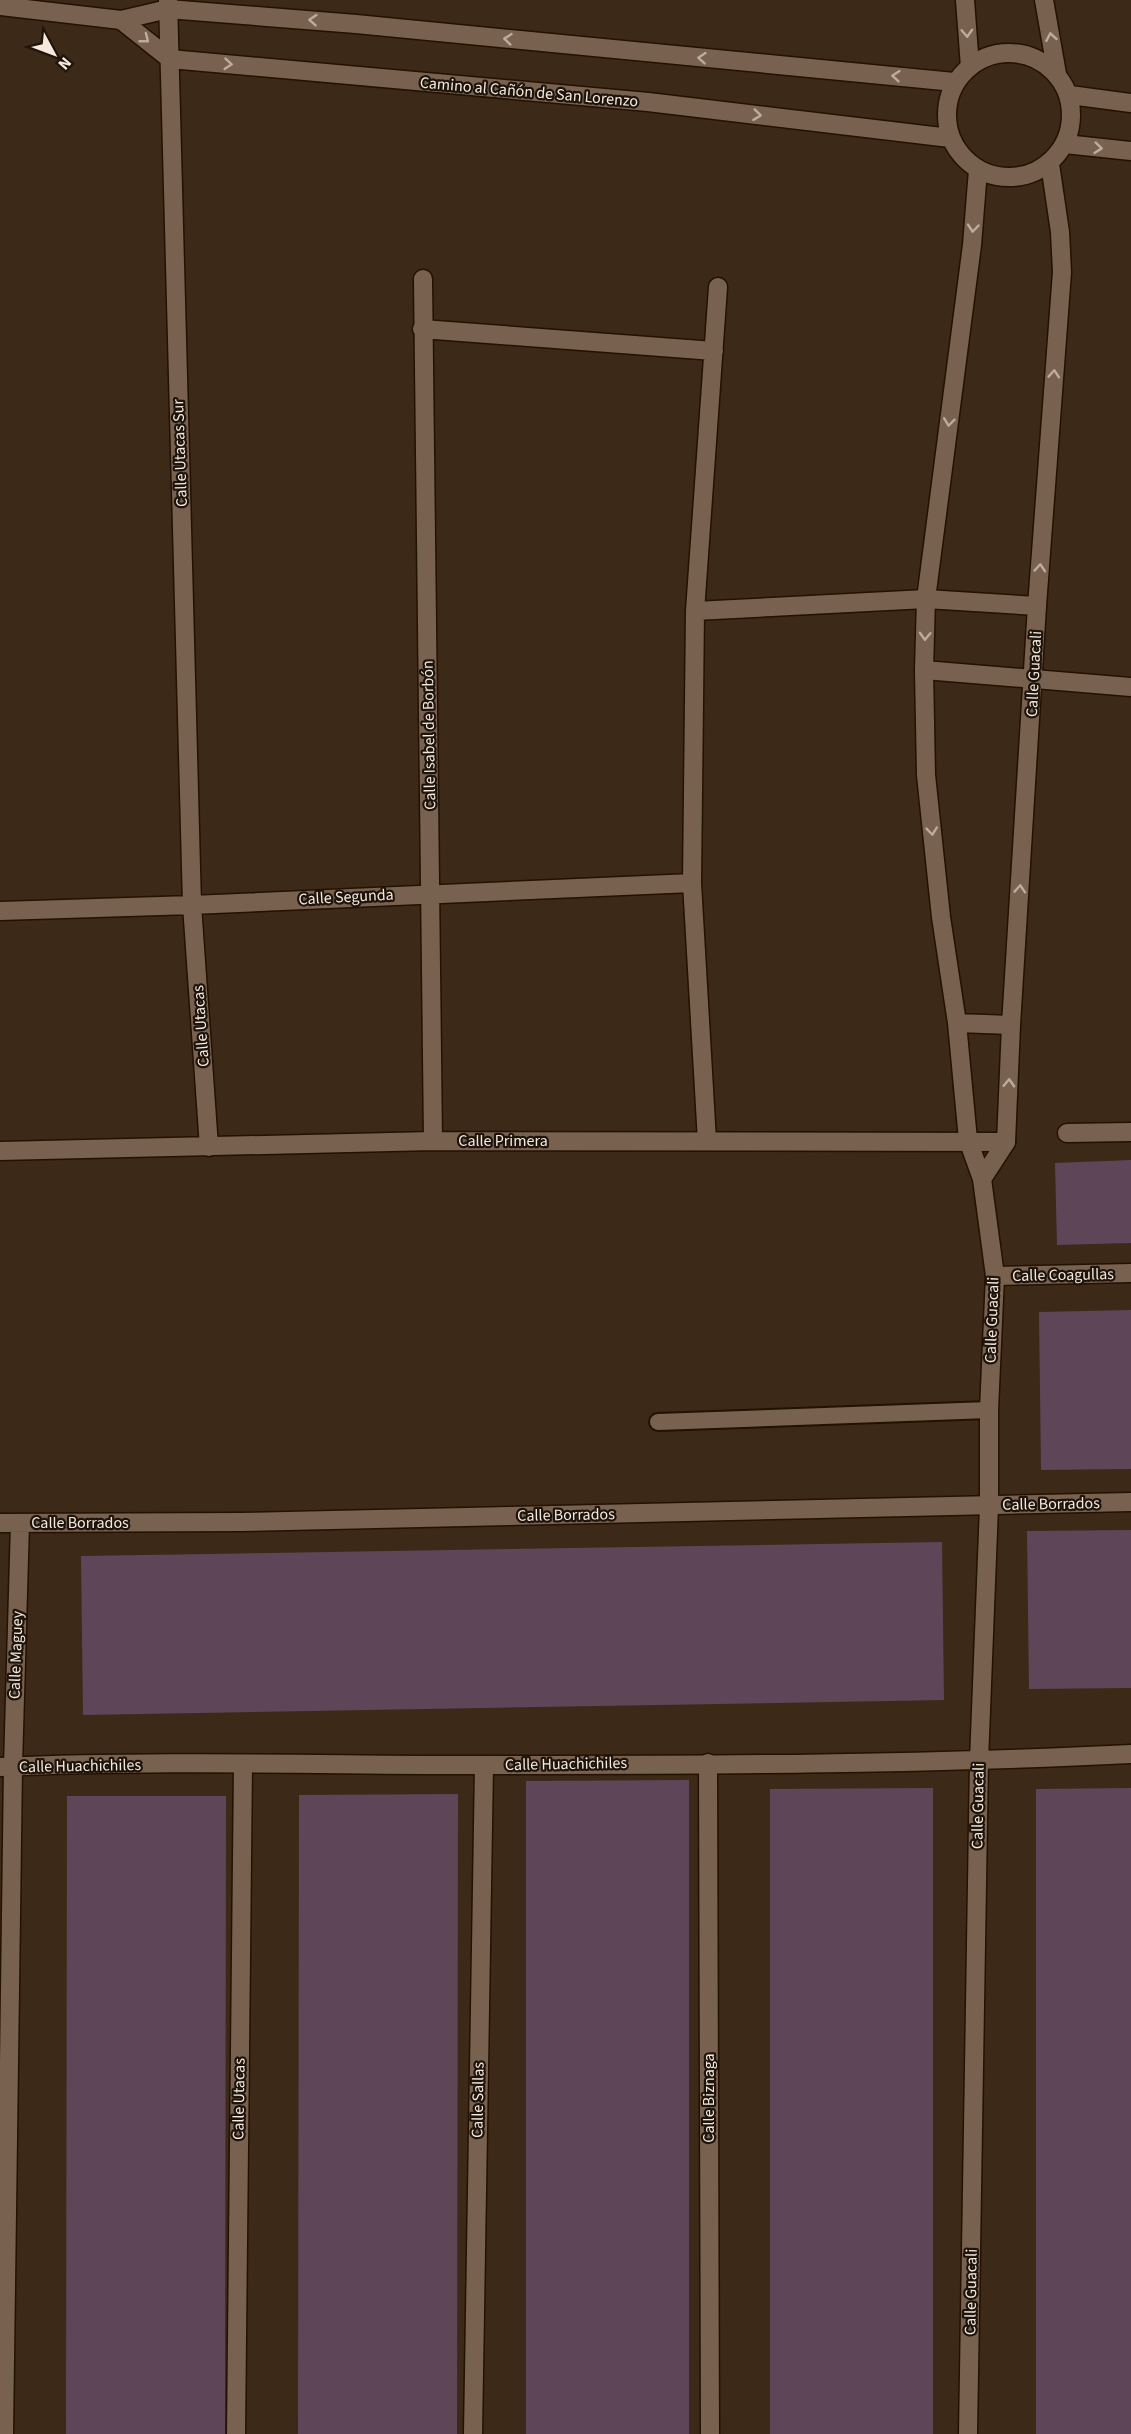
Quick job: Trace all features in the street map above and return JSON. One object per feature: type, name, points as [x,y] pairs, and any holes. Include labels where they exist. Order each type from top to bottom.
[{"type":"street","points":[[965,0],[969,67]]},
{"type":"street","points":[[1044,0],[1058,74],[1070,96],[1072,120],[1065,144],[1050,164],[1027,176],[1002,178],[978,170],[962,156],[950,138],[946,112],[954,82],[969,67],[991,55],[1015,52],[1038,59],[1058,74]]},
{"type":"street","points":[[0,6],[121,20],[168,5],[954,82]]},
{"type":"street","name":"Calle Utacas Sur","points":[[168,5],[192,905]]},
{"type":"street","points":[[121,20],[170,59]]},
{"type":"street","name":"Camino al Cañón de San Lorenzo","points":[[170,59],[648,102],[950,138]]},
{"type":"street","points":[[1070,96],[1131,103]]},
{"type":"street","points":[[1065,144],[1131,151]]},
{"type":"street","name":"Calle Guacali","points":[[1006,1142],[1037,606],[1062,272],[1060,232],[1050,164]]},
{"type":"street","name":"Calle Guacali","points":[[968,2434],[979,1761],[989,1506],[989,1410],[994,1276],[982,1179],[968,1140],[957,1023],[941,917],[926,775],[924,670],[926,599],[972,245],[978,170]]},
{"type":"street","name":"Calle Isabel de Borbón","points":[[423,279],[433,1141]]},
{"type":"street","points":[[707,1141],[692,882],[694,611],[718,287]]},
{"type":"street","points":[[422,329],[714,351]]},
{"type":"street","points":[[694,611],[926,599],[1037,606]]},
{"type":"street","points":[[924,670],[1131,687]]},
{"type":"street","name":"Calle Segunda","points":[[0,911],[192,905],[692,882]]},
{"type":"street","name":"Calle Utacas","points":[[192,905],[209,1147]]},
{"type":"street","points":[[957,1023],[1011,1025]]},
{"type":"street","points":[[1067,1133],[1131,1132]]},
{"type":"street","name":"Calle Primera","points":[[0,1151],[433,1141],[968,1140],[1006,1142]]},
{"type":"street","points":[[982,1179],[1006,1142]]},
{"type":"street","name":"Calle Coagullas","points":[[994,1276],[1131,1273]]},
{"type":"street","name":"Calle Borrados","points":[[0,1523],[240,1522],[1131,1502]]},
{"type":"street","name":"Calle Maguey","points":[[4,2434],[6,1767],[20,1523]]},
{"type":"street","name":"Calle Huachichiles","points":[[6,1767],[979,1761],[1131,1754]]},
{"type":"street","name":"Calle Biznaga","points":[[708,1763],[710,2434]]},
{"type":"street","name":"Calle Utacas","points":[[236,2434],[243,1764]]},
{"type":"street","name":"Calle Sallas","points":[[473,2434],[484,1765]]},
{"type":"lane","points":[[658,1422],[989,1410]]},
{"type":"building","points":[[1131,1160],[1131,1243],[1057,1245],[1055,1163]]},
{"type":"building","points":[[1131,1310],[1131,1469],[1041,1470],[1039,1312]]},
{"type":"building","points":[[1131,1530],[1131,1688],[1029,1689],[1027,1531]]},
{"type":"building","points":[[942,1542],[944,1700],[83,1715],[81,1556]]},
{"type":"building","points":[[689,1780],[689,2434],[526,2434],[526,1781]]},
{"type":"building","points":[[933,1788],[933,2434],[770,2434],[770,1789]]},
{"type":"building","points":[[1131,1788],[1131,2434],[1036,2434],[1036,1789]]},
{"type":"building","points":[[458,1794],[457,2434],[298,2434],[299,1795]]},
{"type":"building","points":[[67,1796],[226,1796],[225,2434],[66,2434]]}]
